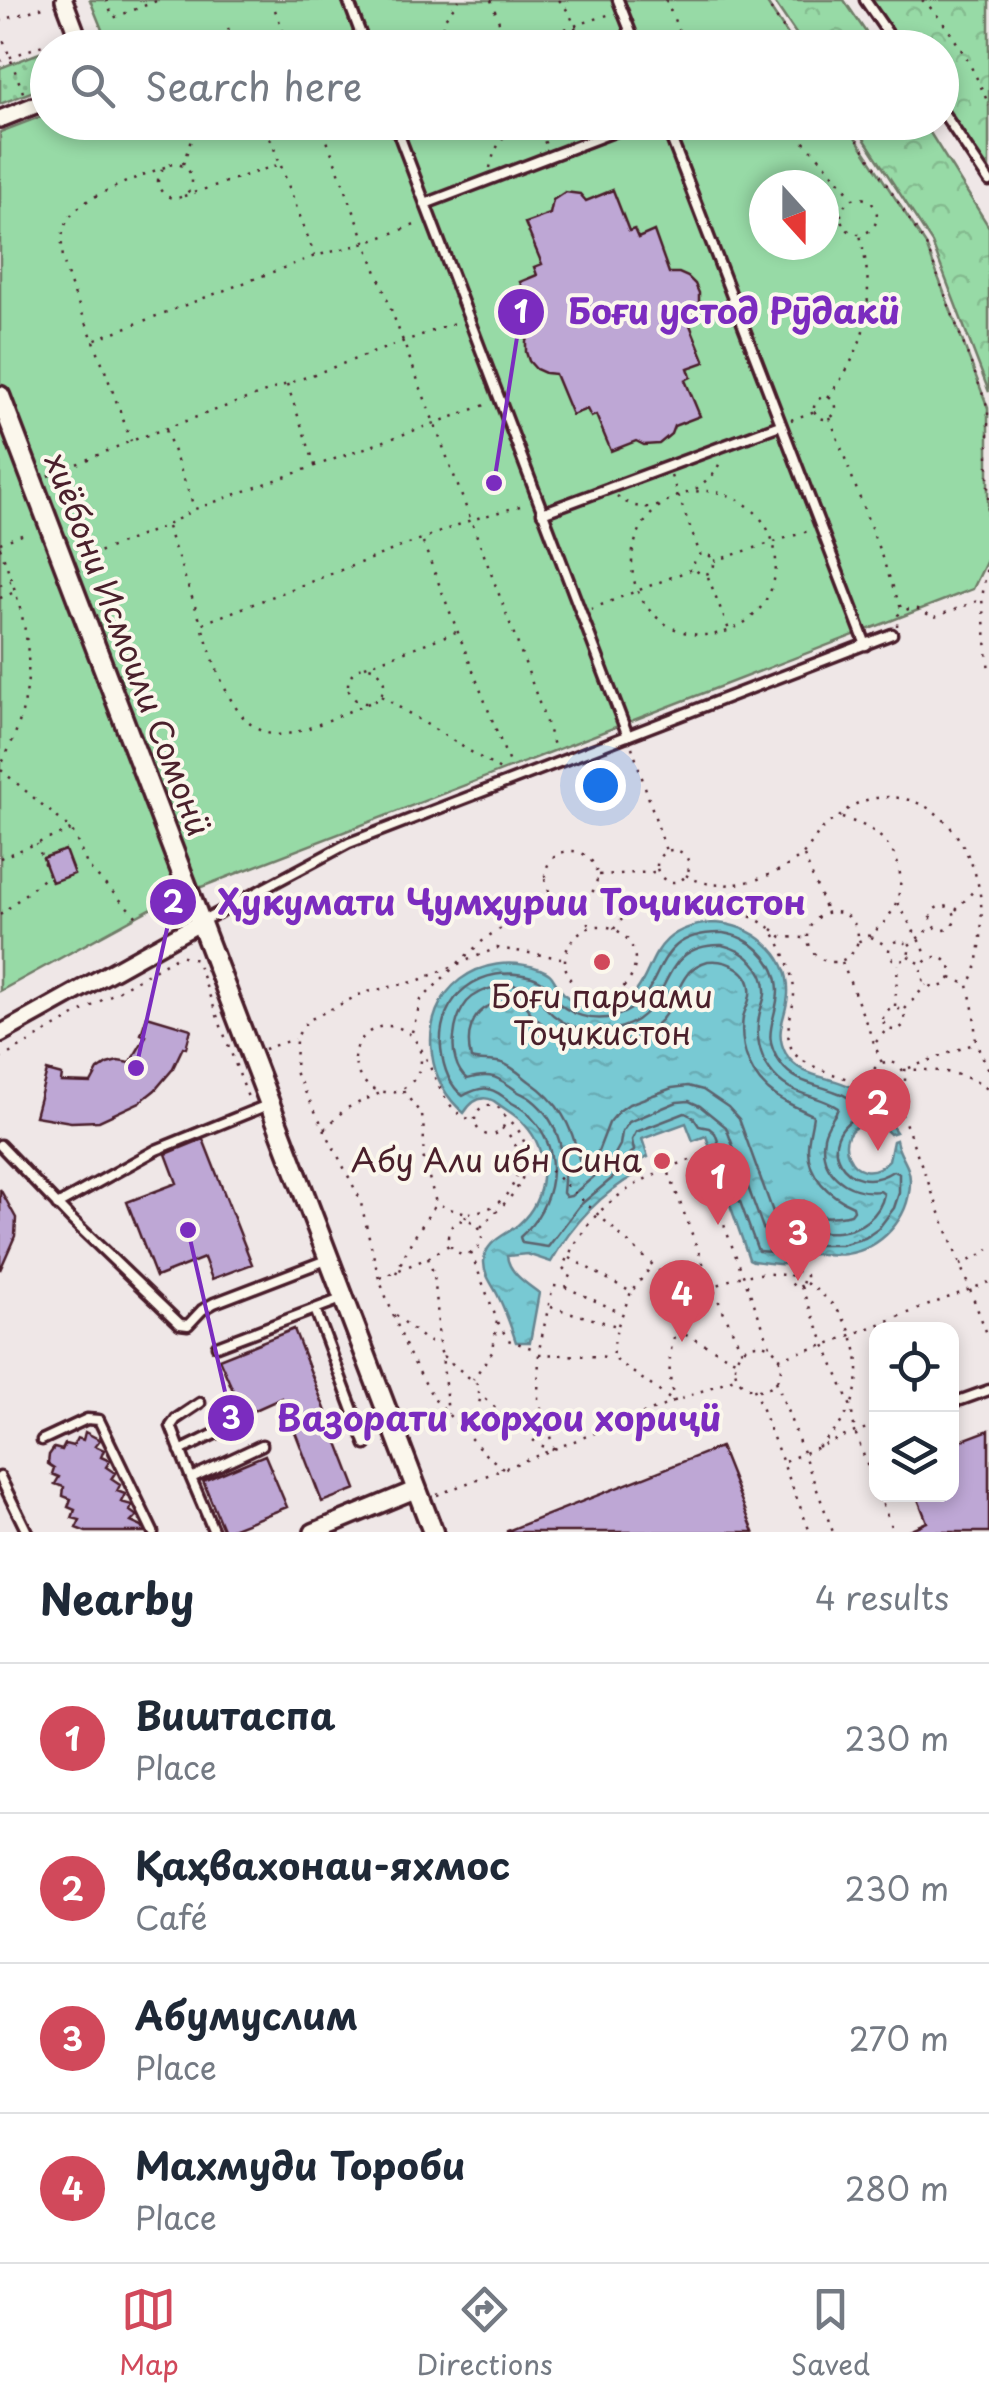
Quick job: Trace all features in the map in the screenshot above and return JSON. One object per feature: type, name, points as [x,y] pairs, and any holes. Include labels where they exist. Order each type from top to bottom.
[{"type":"street","points":[[64,0],[76,30]]},
{"type":"street","points":[[0,119],[29,108]]},
{"type":"street","name":"хиёбони Исмоили Сомонӣ","points":[[0,396],[251,1054],[262,1108],[329,1259],[433,1532]]},
{"type":"street","points":[[0,1034],[201,922]]},
{"type":"street","points":[[313,1532],[419,1495]]},
{"type":"lane","points":[[348,0],[359,30]]},
{"type":"lane","points":[[865,0],[886,30]]},
{"type":"lane","points":[[620,5],[629,30]]},
{"type":"lane","points":[[959,136],[989,181]]},
{"type":"lane","points":[[401,140],[628,736]]},
{"type":"lane","points":[[425,204],[592,140]]},
{"type":"lane","points":[[672,140],[866,646]]},
{"type":"lane","points":[[542,513],[780,424]]},
{"type":"lane","points":[[201,922],[336,849],[892,634]]},
{"type":"lane","points":[[57,1205],[156,1150],[262,1108]]},
{"type":"lane","points":[[0,1146],[184,1326],[214,1303],[329,1259]]},
{"type":"lane","points":[[217,1346],[344,1298]]},
{"type":"lane","points":[[315,1310],[366,1445]]},
{"type":"lane","points":[[961,1400],[989,1390]]},
{"type":"lane","points":[[200,1403],[172,1422],[172,1430],[214,1532]]},
{"type":"lane","points":[[42,1440],[87,1419],[98,1420],[153,1532]]},
{"type":"lane","points":[[180,1451],[227,1428]]},
{"type":"lane","points":[[191,1478],[262,1445]]},
{"type":"lane","points":[[0,1477],[27,1532]]},
{"type":"path","points":[[0,21],[64,0]]},
{"type":"path","points":[[106,0],[113,18],[159,0]]},
{"type":"path","points":[[442,30],[444,20],[459,0]]},
{"type":"path","points":[[491,0],[502,30]]},
{"type":"path","points":[[558,0],[570,13],[577,30]]},
{"type":"path","points":[[666,0],[678,30]]},
{"type":"path","points":[[765,0],[784,30]]},
{"type":"path","points":[[922,0],[947,30]]},
{"type":"path","points":[[567,30],[620,5]]},
{"type":"path","points":[[276,10],[283,30]]},
{"type":"path","points":[[0,31],[29,108]]},
{"type":"path","points":[[959,49],[979,80],[989,106]]},
{"type":"path","points":[[0,60],[30,52]]},
{"type":"path","points":[[182,165],[190,140]]},
{"type":"path","points":[[271,140],[316,256]]},
{"type":"path","points":[[327,140],[560,762]]},
{"type":"path","points":[[488,180],[490,163],[502,140]]},
{"type":"path","points":[[543,140],[550,156]]},
{"type":"path","points":[[803,140],[854,198]]},
{"type":"path","points":[[858,140],[926,245],[988,408],[988,558],[982,600],[989,672]]},
{"type":"path","points":[[132,441],[66,270],[62,235],[73,211],[86,200],[171,164],[188,169],[192,186],[184,196]]},
{"type":"path","points":[[165,167],[158,180],[163,193],[177,198],[280,164]]},
{"type":"path","points":[[854,198],[868,200],[877,213],[873,228],[860,234],[846,229],[840,215],[854,198]]},
{"type":"path","points":[[93,340],[316,256],[430,219]]},
{"type":"path","points":[[815,411],[818,400],[828,397],[844,377],[864,331],[869,281],[860,234]]},
{"type":"path","points":[[33,482],[166,428],[468,318]]},
{"type":"path","points":[[287,383],[316,465]]},
{"type":"path","points":[[828,397],[836,408],[830,418]]},
{"type":"path","points":[[64,565],[166,526],[195,509],[499,400]]},
{"type":"path","points":[[780,424],[815,411]]},
{"type":"path","points":[[815,411],[822,418],[830,418]]},
{"type":"path","points":[[830,418],[902,611]]},
{"type":"path","points":[[166,428],[195,509]]},
{"type":"path","points":[[690,492],[713,492],[745,503],[762,518],[774,543],[776,572],[770,594],[750,620],[719,634],[696,636],[675,630],[648,610],[637,591],[632,570],[633,549],[646,520],[662,505],[708,481],[716,473],[728,443]]},
{"type":"path","points":[[668,466],[700,554]]},
{"type":"path","points":[[610,487],[632,506],[662,505]]},
{"type":"path","points":[[201,624],[471,520],[538,501]]},
{"type":"path","points":[[166,526],[234,708],[252,725],[267,732],[290,734],[369,703],[382,696],[385,688],[380,672],[365,666]]},
{"type":"path","points":[[714,561],[820,527]]},
{"type":"path","points":[[27,533],[0,545],[17,592],[28,641],[28,686],[18,730],[0,768],[72,830],[88,867],[140,921]]},
{"type":"path","points":[[422,540],[515,779]]},
{"type":"path","points":[[700,554],[708,554],[714,561],[708,574],[700,574],[694,568],[694,560],[700,554]]},
{"type":"path","points":[[580,613],[694,568]]},
{"type":"path","points":[[708,574],[730,631]]},
{"type":"path","points":[[0,585],[12,580]]},
{"type":"path","points":[[0,598],[17,592]]},
{"type":"path","points":[[892,634],[902,611],[918,608],[932,618],[982,600]]},
{"type":"path","points":[[369,703],[353,698],[348,691],[351,674],[357,668],[458,632]]},
{"type":"path","points":[[382,696],[515,779]]},
{"type":"path","points":[[628,736],[666,851]]},
{"type":"path","points":[[686,875],[698,883],[733,884],[769,874],[804,854],[826,824],[840,818],[849,807],[886,797],[924,804],[957,836],[978,886],[980,940],[974,977],[968,985],[976,1043],[989,1070]]},
{"type":"path","points":[[840,818],[869,828],[890,847],[900,873],[898,901],[882,927],[857,942]]},
{"type":"path","points":[[0,858],[72,830]]},
{"type":"path","points":[[0,915],[48,875],[37,844]]},
{"type":"path","points":[[597,874],[658,872],[668,881],[681,880],[689,864],[687,858],[678,850],[666,851],[658,860],[658,872]]},
{"type":"path","points":[[562,852],[584,854],[597,874],[593,892],[581,902],[566,903],[553,896],[545,883],[546,868],[562,852]]},
{"type":"path","points":[[804,854],[827,913]]},
{"type":"path","points":[[954,912],[978,886]]},
{"type":"path","points":[[412,1033],[421,1000],[456,965],[487,937],[553,896]]},
{"type":"path","points":[[614,928],[618,921],[643,908],[690,900],[715,902],[741,911],[782,937],[808,938]]},
{"type":"path","points":[[898,901],[929,958]]},
{"type":"path","points":[[581,902],[589,927]]},
{"type":"path","points":[[947,906],[954,912],[956,920],[948,930],[933,926],[930,917],[934,909],[947,906]]},
{"type":"path","points":[[827,913],[846,916],[857,932],[852,953],[842,960],[823,960],[815,955],[808,938],[813,922],[827,913]]},
{"type":"path","points":[[908,956],[908,946],[933,926]]},
{"type":"path","points":[[589,927],[614,928],[633,947],[634,971],[619,991],[608,996],[583,993],[567,975],[566,950],[571,940],[589,927]]},
{"type":"path","points":[[770,927],[794,982],[788,1026],[794,1052],[803,1062],[872,1085],[881,1094],[894,1094],[903,1087],[903,1070]]},
{"type":"path","points":[[870,936],[889,947]]},
{"type":"path","points":[[889,947],[897,941],[908,946]]},
{"type":"path","points":[[889,947],[890,957],[898,962]]},
{"type":"path","points":[[503,1468],[434,1399],[408,1352],[380,1279],[360,1199],[294,1072],[296,1038],[307,1020],[363,993],[416,981],[497,948],[564,958]]},
{"type":"path","points":[[0,1059],[180,955],[196,960],[262,1108]]},
{"type":"path","points":[[898,962],[908,956]]},
{"type":"path","points":[[908,956],[923,964]]},
{"type":"path","points":[[926,984],[921,975],[929,958],[944,959],[950,967],[950,978]]},
{"type":"path","points":[[842,960],[882,1062]]},
{"type":"path","points":[[896,1008],[898,962]]},
{"type":"path","points":[[950,978],[968,985]]},
{"type":"path","points":[[926,984],[940,986],[950,978]]},
{"type":"path","points":[[902,1011],[926,984]]},
{"type":"path","points":[[896,1008],[906,1018],[903,1026],[895,1030],[883,1021],[885,1013],[896,1008]]},
{"type":"path","points":[[418,1044],[421,1054],[417,1075],[400,1090],[383,1091],[368,1086],[356,1069],[356,1047],[370,1030],[392,1026],[412,1033],[450,1102],[464,1119],[475,1120]]},
{"type":"path","points":[[874,1043],[888,1028]]},
{"type":"path","points":[[251,1054],[296,1038]]},
{"type":"path","points":[[903,1070],[976,1043]]},
{"type":"path","points":[[872,1085],[874,1069],[882,1062],[892,1062],[903,1070],[943,1070],[989,1090]]},
{"type":"path","points":[[396,1272],[436,1204],[423,1156],[422,1115],[400,1090]]},
{"type":"path","points":[[324,1130],[345,1109],[383,1091]]},
{"type":"path","points":[[894,1094],[989,1339]]},
{"type":"path","points":[[504,1115],[502,1128],[496,1134],[486,1135],[478,1130],[478,1111],[487,1106],[497,1108],[515,1124],[527,1149],[694,1303]]},
{"type":"path","points":[[436,1204],[468,1214],[501,1201],[517,1176],[519,1150],[502,1128]]},
{"type":"path","points":[[480,1228],[518,1188],[526,1174],[527,1149]]},
{"type":"path","points":[[565,1287],[570,1275],[562,1267],[596,1215],[623,1192],[667,1168],[698,1157],[771,1348],[779,1358],[776,1381],[766,1388],[754,1389],[743,1384],[737,1378],[735,1360],[742,1351],[753,1345],[771,1348]]},
{"type":"path","points":[[667,1168],[712,1288],[742,1351]]},
{"type":"path","points":[[464,1220],[468,1214]]},
{"type":"path","points":[[464,1220],[480,1228],[482,1242],[471,1253],[457,1252],[450,1244],[451,1229],[464,1220]]},
{"type":"path","points":[[380,1279],[450,1244]]},
{"type":"path","points":[[959,1265],[989,1249]]},
{"type":"path","points":[[471,1253],[508,1340],[539,1352],[612,1357],[675,1403]]},
{"type":"path","points":[[568,1257],[631,1292]]},
{"type":"path","points":[[428,1258],[434,1275],[448,1414]]},
{"type":"path","points":[[612,1357],[631,1292],[652,1265]]},
{"type":"path","points":[[790,1276],[800,1271],[806,1276],[806,1283]]},
{"type":"path","points":[[675,1403],[668,1368],[675,1330],[694,1303],[712,1288],[742,1275],[773,1272],[790,1276]]},
{"type":"path","points":[[790,1276],[792,1285],[801,1287]]},
{"type":"path","points":[[818,1447],[837,1429],[851,1407],[859,1368],[852,1335],[837,1308],[798,1281],[851,1407],[855,1432],[869,1469]]},
{"type":"path","points":[[779,1358],[852,1335],[989,1282]]},
{"type":"path","points":[[554,1450],[538,1399],[539,1352],[553,1286],[565,1287],[622,1314]]},
{"type":"path","points":[[548,1307],[618,1326]]},
{"type":"path","points":[[393,1314],[439,1347]]},
{"type":"path","points":[[472,1380],[492,1351],[497,1320]]},
{"type":"path","points":[[675,1330],[735,1360]]},
{"type":"path","points":[[442,1355],[539,1445],[554,1450]]},
{"type":"path","points":[[419,1495],[554,1450],[737,1378]]},
{"type":"path","points":[[776,1381],[832,1532]]},
{"type":"path","points":[[754,1389],[810,1532]]},
{"type":"path","points":[[468,1434],[482,1396]]},
{"type":"path","points":[[784,1462],[869,1427]]},
{"type":"path","points":[[882,1502],[893,1532]]},
{"type":"green space","points":[[90,0],[765,0],[785,30],[102,30]]},
{"type":"green space","points":[[773,0],[844,0],[864,30],[793,30]]},
{"type":"green space","points":[[870,0],[989,0],[989,174],[959,129],[959,30],[891,30]]},
{"type":"green space","points":[[30,57],[30,93],[0,104],[0,68]]},
{"type":"green space","points":[[30,121],[30,140],[857,140],[926,245],[988,408],[988,558],[973,589],[165,901],[0,991],[0,132]]},
{"type":"green space","points":[[865,140],[935,140],[989,227],[989,392],[932,243]]},
{"type":"water","points":[[713,923],[754,935],[775,953],[782,965],[788,994],[781,1038],[792,1062],[860,1092],[896,1132],[890,1134],[873,1124],[855,1127],[846,1146],[855,1165],[864,1170],[876,1169],[889,1160],[896,1140],[910,1177],[899,1220],[881,1239],[859,1251],[807,1255],[785,1264],[753,1261],[749,1259],[706,1136],[693,1141],[686,1123],[642,1139],[648,1157],[633,1163],[637,1174],[588,1212],[551,1262],[527,1254],[507,1256],[515,1273],[539,1293],[530,1342],[516,1342],[484,1262],[492,1243],[519,1224],[535,1202],[542,1176],[539,1149],[522,1121],[494,1101],[477,1100],[464,1113],[452,1101],[439,1079],[432,1054],[437,1011],[446,993],[460,980],[497,964],[518,964],[545,971],[565,995],[585,1006],[615,1006],[630,998],[639,987],[671,936]]},
{"type":"building","points":[[613,190],[629,231],[634,229],[638,238],[654,231],[669,273],[679,273],[695,284],[699,304],[688,320],[705,362],[688,368],[691,377],[685,380],[700,416],[674,426],[659,444],[636,441],[611,451],[596,415],[591,417],[587,409],[572,415],[555,374],[536,369],[529,361],[526,341],[537,324],[520,282],[537,275],[534,267],[542,264],[525,223],[550,214],[553,200],[565,192],[580,194],[586,201]]},
{"type":"building","points":[[65,850],[74,874],[52,882],[43,858]]},
{"type":"building","points":[[147,1016],[191,1029],[186,1048],[183,1047],[172,1070],[155,1090],[140,1102],[99,1121],[71,1122],[35,1116],[47,1071],[62,1075],[61,1082],[91,1083],[98,1070],[107,1064],[130,1063],[146,1036],[141,1034]]},
{"type":"building","points":[[203,1139],[252,1264],[212,1279],[204,1258],[156,1277],[127,1202],[177,1183],[166,1154]]},
{"type":"building","points":[[0,1189],[16,1218],[15,1236],[0,1270]]},
{"type":"building","points":[[294,1329],[356,1489],[322,1502],[282,1398],[244,1415],[219,1359]]},
{"type":"building","points":[[989,1430],[989,1532],[904,1532],[927,1522],[919,1502],[959,1502],[959,1441]]},
{"type":"building","points":[[85,1432],[100,1440],[95,1446],[104,1450],[101,1457],[110,1461],[106,1467],[115,1473],[111,1479],[120,1485],[117,1491],[125,1494],[121,1502],[132,1505],[130,1511],[137,1516],[131,1522],[145,1532],[86,1532],[76,1528],[80,1520],[72,1518],[75,1510],[68,1507],[71,1499],[63,1496],[64,1487],[55,1484],[59,1477],[52,1474],[54,1468],[48,1464],[54,1448],[73,1446],[77,1438],[83,1440]]},
{"type":"building","points":[[720,1447],[754,1532],[507,1532],[507,1531]]},
{"type":"building","points":[[265,1455],[287,1507],[224,1532],[203,1481]]},
{"type":"place","name":"Боғи устод Рӯдакӣ","points":[[494,483]]},
{"type":"place","name":"Боғи парчами Тоҷикистон","points":[[602,962]]},
{"type":"place","name":"Ҳукумати Ҷумҳурии Тоҷикистон","points":[[136,1068]]},
{"type":"place","name":"Қаҳвахонаи-яхмос","points":[[878,1151]]},
{"type":"place","name":"Абу Али ибн Сина","points":[[662,1161]]},
{"type":"place","name":"Виштаспа","points":[[718,1225]]},
{"type":"place","name":"Вазорати корҳои хориҷӣ","points":[[188,1230]]},
{"type":"place","name":"Абумуслим","points":[[798,1281]]},
{"type":"place","name":"Махмуди Тороби","points":[[682,1342]]}]
